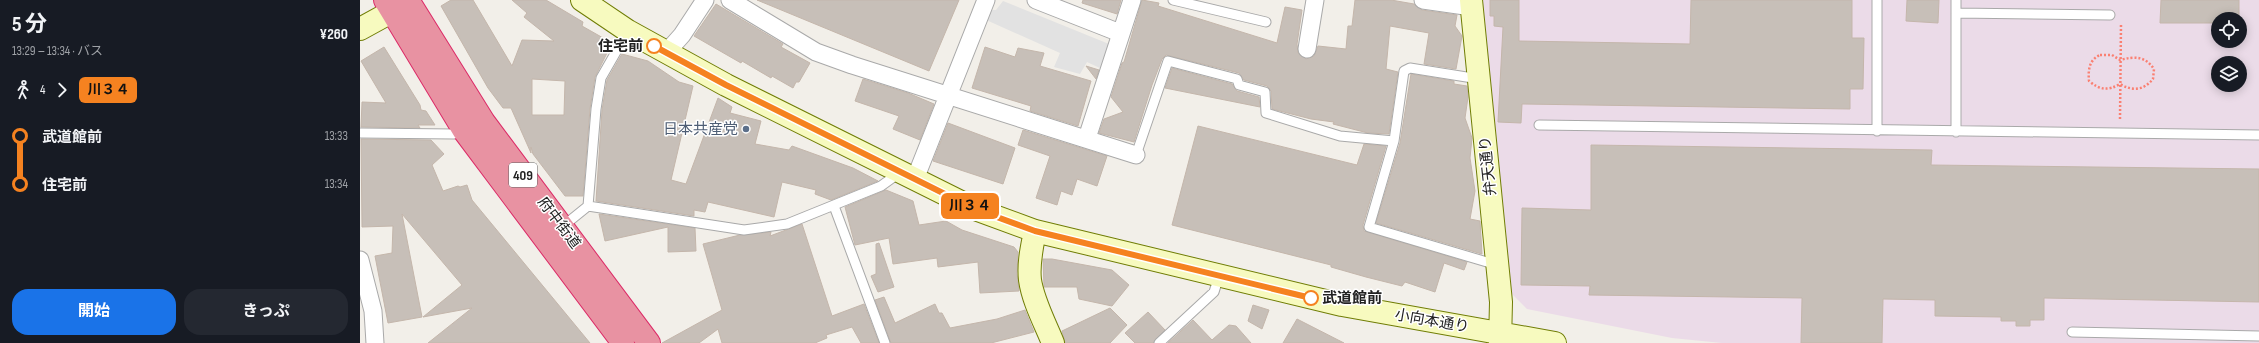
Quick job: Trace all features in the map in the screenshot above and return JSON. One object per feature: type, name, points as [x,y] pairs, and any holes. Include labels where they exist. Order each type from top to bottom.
[{"type":"highway","name":"府中街道","points":[[395,4],[464,131],[623,343]]},
{"type":"highway","name":"府中街道","points":[[395,4],[649,343]]},
{"type":"street","name":"小向本通り","points":[[582,0],[628,31],[726,85],[975,209],[1035,231],[1342,305],[1500,338],[1555,343]]},
{"type":"street","points":[[666,53],[682,35],[705,0]]},
{"type":"street","points":[[730,0],[816,52],[1136,155]]},
{"type":"street","points":[[908,176],[949,96],[986,0]]},
{"type":"street","points":[[1036,0],[1120,33]]},
{"type":"street","points":[[1087,138],[1132,0]]},
{"type":"street","points":[[1308,49],[1315,0]]},
{"type":"street","points":[[1423,0],[1472,3]]},
{"type":"street","name":"弁天通り","points":[[1472,3],[1498,266],[1501,302],[1500,338]]},
{"type":"street","points":[[360,29],[395,4]]},
{"type":"street","points":[[1035,231],[1031,253],[1030,278],[1032,290],[1053,343]]},
{"type":"street","points":[[360,260],[373,311],[375,343]]},
{"type":"lane","points":[[1173,0],[1266,22]]},
{"type":"lane","points":[[1876,131],[1877,0]]},
{"type":"lane","points":[[1956,0],[1956,132]]},
{"type":"lane","points":[[1956,13],[2110,15]]},
{"type":"lane","points":[[562,227],[588,206],[596,109],[601,78],[628,31]]},
{"type":"lane","points":[[1136,155],[1168,61],[1237,79],[1239,85],[1265,92],[1266,113],[1340,136],[1394,141]]},
{"type":"lane","points":[[1479,79],[1410,68],[1404,72],[1394,141],[1369,227],[1498,266]]},
{"type":"lane","points":[[1539,125],[1876,131],[2259,135]]},
{"type":"lane","points":[[360,133],[454,134],[464,131]]},
{"type":"lane","points":[[588,206],[744,230],[787,224],[908,176]]},
{"type":"lane","points":[[834,206],[885,343]]},
{"type":"lane","points":[[1159,343],[1214,292],[1219,276]]},
{"type":"lane","points":[[2072,332],[2259,336]]},
{"type":"path","points":[[2120,134],[2121,17]]},
{"type":"path","points":[[2100,55],[2112,55],[2120,60],[2136,56],[2143,58],[2154,69],[2153,79],[2143,88],[2134,89],[2120,84],[2110,89],[2097,88],[2089,81],[2090,65],[2095,58],[2100,55]]},
{"type":"shaded area","points":[[1480,0],[2259,0],[2259,343],[1722,343],[1672,338],[1527,309],[1510,292]]},
{"type":"shaded area","points":[[1003,1],[1109,44],[1102,69],[1087,62],[1080,74],[1054,67],[1060,53],[984,19],[989,10],[996,10]]},
{"type":"building","points":[[451,0],[473,0],[512,66],[522,40],[554,41],[524,17],[527,13],[512,0],[546,0],[583,22],[582,26],[612,43],[595,77],[590,109],[583,196],[565,196],[533,154],[531,147],[531,153],[511,108],[503,108],[488,88],[441,6]],"holes":[[[532,79],[565,81],[564,115],[532,115]]]},
{"type":"building","points":[[757,0],[959,0],[929,71]]},
{"type":"building","points":[[1083,0],[1121,0],[1117,14],[1082,3]]},
{"type":"building","points":[[1142,0],[1159,3],[1158,6],[1277,43],[1285,7],[1302,10],[1297,44],[1298,53],[1306,59],[1314,56],[1318,46],[1346,49],[1348,26],[1352,26],[1355,0],[1391,0],[1414,4],[1422,10],[1457,15],[1455,26],[1462,36],[1456,69],[1424,64],[1429,33],[1390,26],[1386,69],[1398,72],[1389,134],[1368,133],[1333,124],[1334,122],[1311,119],[1272,109],[1271,91],[1267,86],[1244,80],[1239,73],[1166,55],[1162,59],[1152,85],[1134,142],[1099,133],[1104,119],[1123,112],[1111,97],[1122,63],[1124,62]]},
{"type":"building","points":[[1490,0],[1519,0],[1519,41],[1690,44],[1691,0],[1852,0],[1852,38],[1864,38],[1863,89],[1850,89],[1850,109],[1522,104],[1521,123],[1498,122],[1503,27],[1494,26],[1494,16],[1490,16]]},
{"type":"building","points":[[1907,0],[1939,0],[1938,23],[1906,21]]},
{"type":"building","points":[[2161,0],[2239,0],[2239,12],[2211,12],[2211,23],[2160,23]]},
{"type":"building","points":[[716,4],[783,44],[781,47],[810,63],[799,82],[796,82],[793,88],[772,76],[771,78],[742,61],[741,63],[694,36]]},
{"type":"building","points":[[384,47],[420,105],[421,110],[426,111],[435,125],[418,125],[420,128],[361,127],[362,102],[386,103],[361,61]]},
{"type":"building","points":[[985,47],[1015,57],[1018,48],[1044,53],[1040,66],[1091,81],[1078,126],[1030,111],[1031,106],[972,88]]},
{"type":"building","points":[[622,54],[648,61],[679,82],[693,86],[671,180],[686,184],[718,98],[732,107],[730,113],[761,121],[755,144],[789,150],[792,146],[853,168],[878,181],[831,200],[815,194],[816,190],[782,182],[774,217],[708,202],[705,212],[694,210],[694,216],[596,201],[602,110],[607,80]]},
{"type":"building","points":[[1086,66],[1099,70],[1096,79]]},
{"type":"building","points":[[1172,68],[1232,84],[1237,91],[1259,97],[1260,107],[1165,88]]},
{"type":"building","points":[[1411,74],[1454,81],[1454,84],[1467,86],[1468,97],[1465,118],[1472,138],[1470,158],[1475,191],[1470,219],[1480,221],[1482,254],[1376,223],[1400,143]]},
{"type":"building","points":[[863,79],[908,93],[934,104],[920,140],[893,129],[899,116],[855,101]]},
{"type":"building","points":[[948,123],[1015,148],[1003,184],[933,161]]},
{"type":"building","points":[[1198,126],[1357,165],[1364,144],[1386,146],[1363,225],[1364,231],[1467,262],[1464,270],[1444,263],[1435,292],[1405,282],[1402,286],[1366,277],[1331,267],[1331,265],[1172,225]]},
{"type":"building","points":[[1023,130],[1107,156],[1097,186],[1077,179],[1072,195],[1061,191],[1057,205],[1036,198],[1050,156],[1018,145]]},
{"type":"building","points":[[361,139],[431,140],[444,154],[432,165],[443,191],[458,186],[460,187],[467,185],[472,200],[590,343],[428,343],[472,308],[423,317],[462,285],[402,214],[422,317],[388,323],[375,256],[392,253],[393,226],[362,227]]},
{"type":"building","points":[[1591,145],[1932,150],[1931,165],[2259,169],[2259,302],[2044,298],[2044,320],[2030,320],[2030,326],[2016,326],[2016,321],[2001,321],[2001,317],[1935,316],[1935,300],[1883,299],[1882,343],[1801,343],[1802,298],[1589,295],[1590,286],[1521,285],[1522,208],[1591,210]]},
{"type":"building","points":[[886,190],[913,201],[919,225],[946,221],[962,230],[1014,247],[1018,252],[1017,274],[1019,291],[980,293],[978,262],[938,267],[937,258],[893,264],[889,238],[855,245],[845,207]]},
{"type":"building","points":[[599,214],[695,228],[696,251],[668,252],[668,227],[605,241]]},
{"type":"building","points":[[802,224],[832,316],[864,304],[879,343],[861,343],[852,327],[826,335],[827,338],[815,343],[722,343],[718,329],[699,343],[662,343],[722,310],[703,244],[740,235],[771,232],[770,236]]},
{"type":"building","points":[[879,243],[894,287],[878,292],[871,276],[876,274],[876,244]]},
{"type":"building","points":[[1043,259],[1052,259],[1112,270],[1129,285],[1112,306],[1079,299],[1077,287],[1044,287]]},
{"type":"building","points":[[884,297],[895,323],[935,304],[939,313],[942,313],[950,328],[997,319],[1025,310],[1034,332],[991,343],[891,343],[875,300]]},
{"type":"building","points":[[1253,305],[1269,310],[1262,329],[1248,321]]},
{"type":"building","points":[[1110,308],[1127,325],[1110,343],[1065,343],[1062,331]]},
{"type":"building","points":[[1148,312],[1165,330],[1153,343],[1135,343],[1125,333]]},
{"type":"building","points":[[1297,319],[1344,343],[1283,343]]},
{"type":"building","points":[[1193,320],[1212,340],[1229,325],[1236,326],[1251,343],[1168,343]]},
{"type":"bus line","name":"川３４","points":[[654,46],[786,116],[975,209],[1035,231],[1311,298]]},
{"type":"place","name":"住宅前","points":[[654,46]]},
{"type":"place","name":"日本共産党","points":[[746,129]]},
{"type":"place","name":"武道館前","points":[[1311,298]]}]
